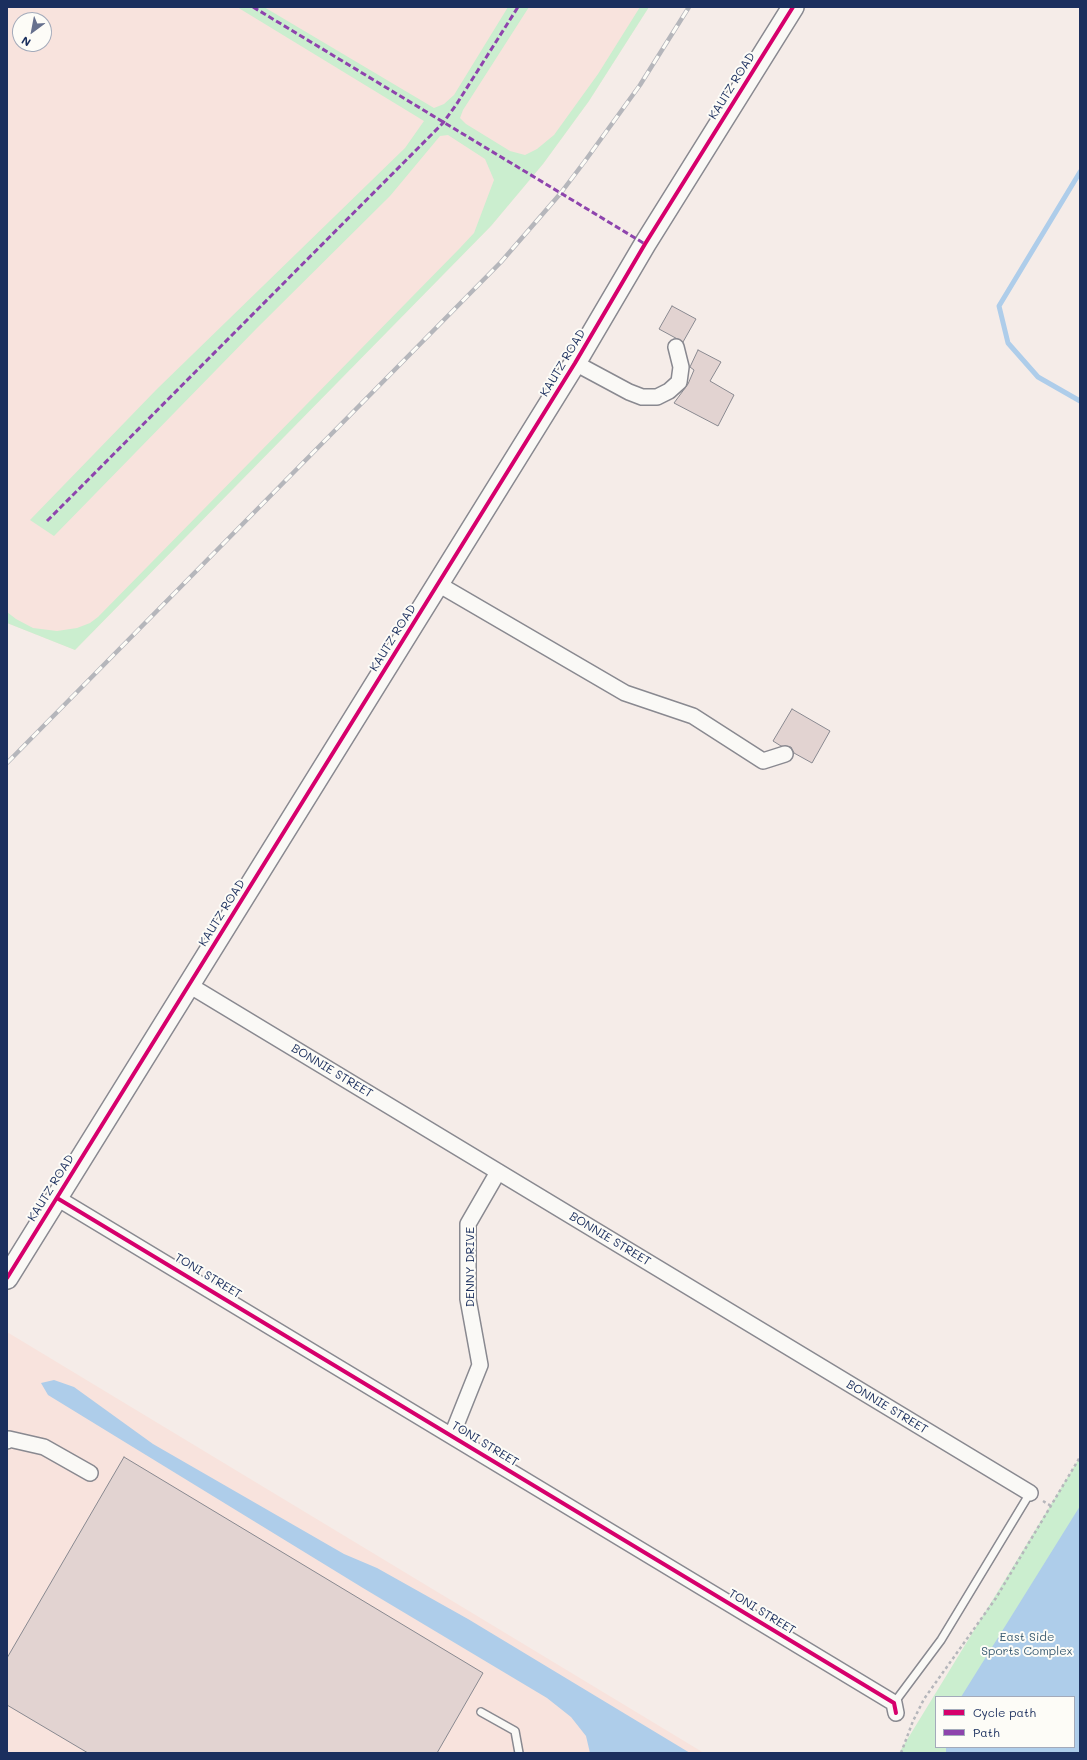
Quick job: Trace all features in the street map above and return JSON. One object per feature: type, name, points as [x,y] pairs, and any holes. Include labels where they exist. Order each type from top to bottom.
[{"type":"street","name":"KAUTZ ROAD","points":[[7,1278],[575,363],[645,244],[793,7]]},
{"type":"street","points":[[575,363],[629,392],[642,397],[657,397],[669,391],[679,382],[681,367],[676,347]]},
{"type":"street","points":[[438,584],[625,693],[693,716],[763,761],[785,754]]},
{"type":"street","name":"BONNIE STREET","points":[[189,984],[1030,1493]]},
{"type":"street","name":"DENNY DRIVE","points":[[452,1435],[480,1365],[468,1299],[468,1224],[498,1172]]},
{"type":"street","name":"TONI STREET","points":[[57,1198],[452,1435],[895,1708]]},
{"type":"street","points":[[7,1441],[10,1439],[44,1447],[90,1473]]},
{"type":"lane","points":[[895,1708],[941,1640],[1030,1493]]},
{"type":"lane","points":[[481,1712],[515,1731],[519,1753]]},
{"type":"path","points":[[901,1753],[913,1721],[924,1699],[996,1598],[1080,1457]]},
{"type":"shaded area","points":[[7,7],[649,7],[589,101],[543,164],[491,226],[75,650],[7,623]]},
{"type":"shaded area","points":[[7,1332],[704,1753],[7,1753]]},
{"type":"green space","points":[[237,7],[264,7],[434,108],[444,104],[454,95],[508,7],[529,7],[463,110],[460,118],[466,124],[510,151],[525,155],[537,149],[554,135],[598,74],[640,7],[649,7],[589,101],[543,164],[491,226],[75,650],[7,623],[7,612],[16,619],[33,628],[57,631],[77,628],[90,623],[98,617],[474,233],[494,180],[485,159],[448,135],[440,136],[390,196],[257,328],[54,536],[30,520],[157,389],[405,148],[424,121]]},
{"type":"green space","name":"East Side Sports Complex","points":[[1080,1457],[1080,1753],[899,1753]]},
{"type":"water","points":[[54,1380],[74,1387],[153,1444],[344,1554],[377,1568],[468,1619],[690,1753],[590,1753],[586,1736],[571,1717],[547,1698],[363,1588],[48,1395],[41,1383]]},
{"type":"water","name":"East Side Sports Complex","points":[[1080,1506],[1080,1753],[946,1753],[946,1748],[1075,1748],[1075,1696],[962,1696]]},
{"type":"building","points":[[672,306],[696,319],[683,342],[659,329]]},
{"type":"building","points":[[698,350],[721,362],[710,381],[734,395],[718,426],[674,403],[688,384],[694,370],[690,367]]},
{"type":"building","points":[[792,709],[830,731],[812,763],[794,753],[791,747],[781,746],[773,741]]},
{"type":"building","points":[[124,1457],[483,1673],[437,1753],[88,1753],[7,1705],[7,1658]]},
{"type":"waterway","points":[[1080,172],[999,306],[1008,343],[1038,377],[1080,401]]},
{"type":"railway","points":[[7,763],[501,262],[560,194],[585,161],[640,85],[689,7]]},
{"type":"marked path","points":[[253,7],[645,244]]},
{"type":"marked path","points":[[47,521],[443,123],[518,7]]},
{"type":"cycle path","points":[[7,1278],[575,363],[645,244],[793,7]]},
{"type":"cycle path","points":[[57,1198],[894,1703],[896,1713]]}]
